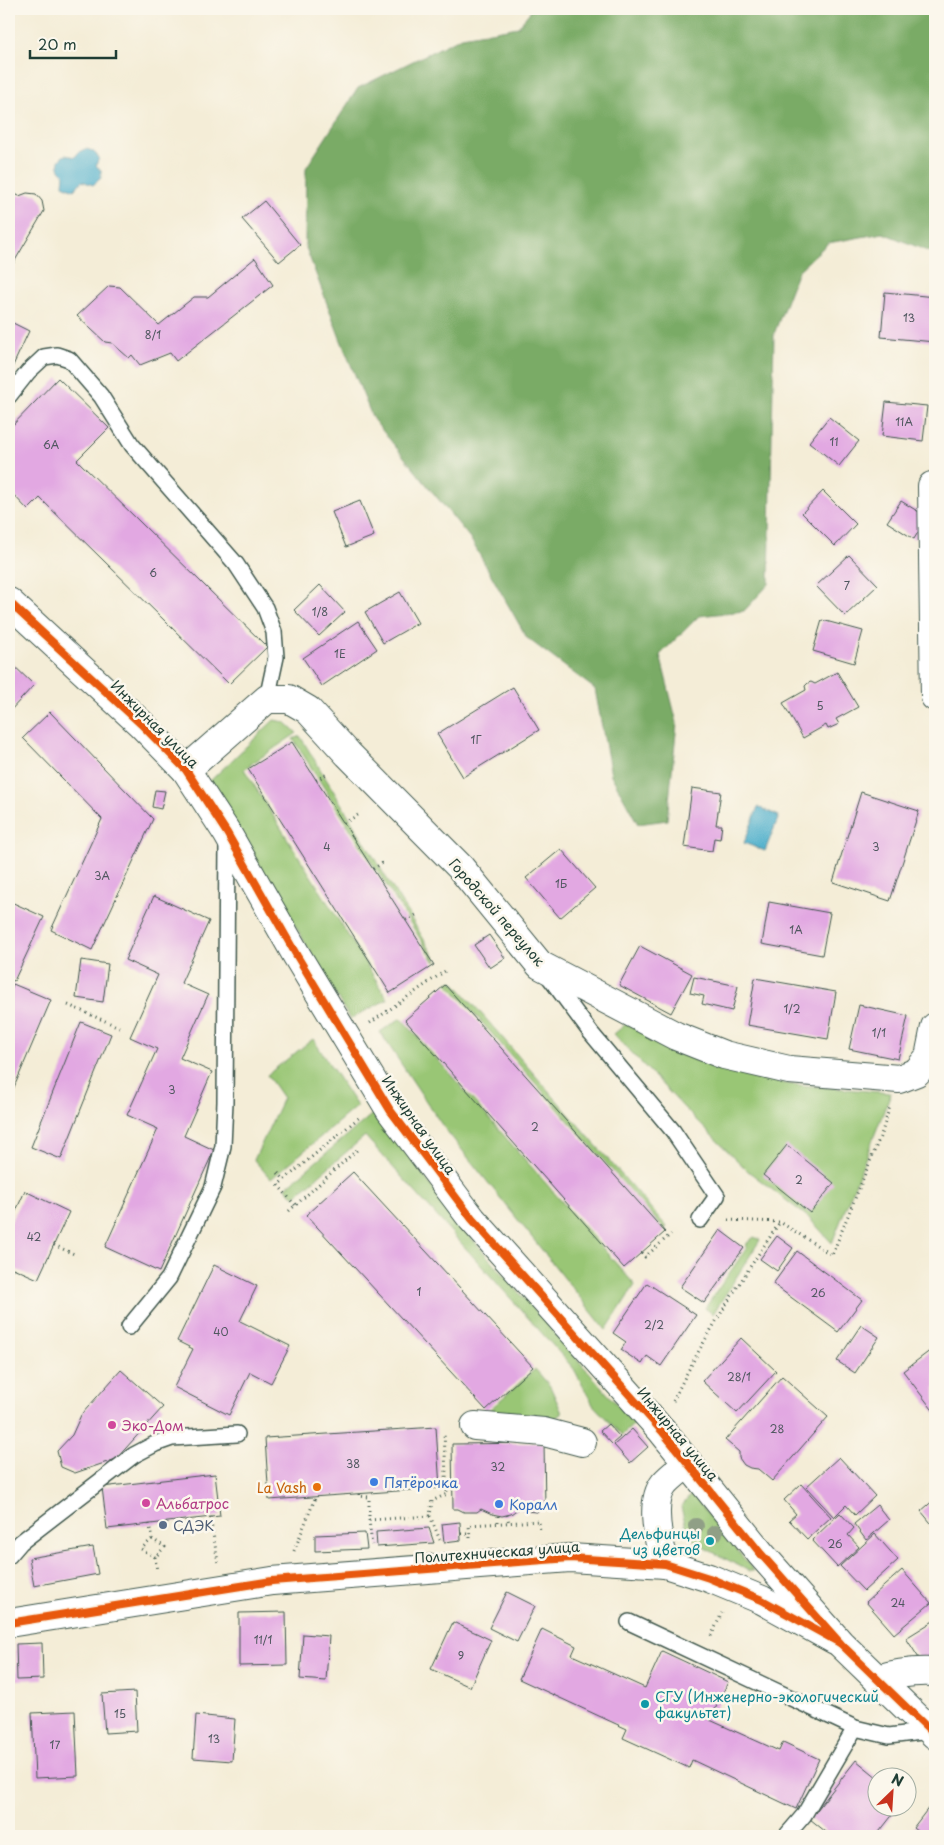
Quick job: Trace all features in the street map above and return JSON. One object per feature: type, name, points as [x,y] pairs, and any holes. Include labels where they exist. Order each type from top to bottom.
[{"type":"street","points":[[932,486],[935,697]]},
{"type":"street","name":"Инжирная улица","points":[[9,602],[141,724],[186,770],[226,833],[297,956],[390,1110],[472,1219],[662,1431],[761,1554],[840,1643]]},
{"type":"street","points":[[186,770],[267,698]]},
{"type":"street","name":"Городской переулок","points":[[267,698],[289,699],[308,710],[348,754],[460,867],[540,965],[676,1036],[724,1055],[789,1070],[899,1079]]},
{"type":"street","points":[[899,1079],[917,1072],[929,1057],[935,1027]]},
{"type":"street","points":[[475,1426],[544,1432],[582,1442]]},
{"type":"street","points":[[665,1564],[660,1546],[656,1510],[658,1497],[664,1485],[688,1463]]},
{"type":"street","name":"Политехническая улица","points":[[9,1623],[272,1581],[570,1558],[665,1564],[709,1578],[762,1600],[840,1643],[932,1733]]},
{"type":"street","points":[[877,1679],[890,1675],[922,1671],[935,1672]]},
{"type":"lane","points":[[9,396],[44,357],[57,356],[69,359],[101,396],[132,445],[236,564],[265,608],[274,632],[276,658],[267,698]]},
{"type":"lane","points":[[129,1327],[170,1278],[213,1187],[223,1146],[225,1102],[226,833]]},
{"type":"lane","points":[[540,965],[673,1131],[716,1196],[700,1220]]},
{"type":"lane","points":[[9,1556],[21,1542],[127,1461],[155,1444],[172,1438],[237,1434]]},
{"type":"lane","points":[[629,1622],[855,1728],[888,1736],[932,1733]]},
{"type":"lane","points":[[786,1836],[804,1814],[855,1728]]},
{"type":"path","points":[[316,780],[332,772]]},
{"type":"path","points":[[344,823],[358,815]]},
{"type":"path","points":[[373,869],[384,862]]},
{"type":"path","points":[[406,920],[418,914]]},
{"type":"path","points":[[369,1024],[448,970]]},
{"type":"path","points":[[68,1005],[119,1027]]},
{"type":"path","points":[[700,1220],[780,1222],[832,1255],[882,1132],[899,1079]]},
{"type":"path","points":[[296,1205],[278,1185],[362,1115]]},
{"type":"path","points":[[289,1211],[358,1149]]},
{"type":"path","points":[[278,1172],[285,1180]]},
{"type":"path","points":[[678,1391],[733,1291],[780,1222]]},
{"type":"path","points":[[641,1253],[645,1257],[671,1234]]},
{"type":"path","points":[[54,1245],[74,1254]]},
{"type":"path","points":[[440,1542],[430,1516],[432,1501],[447,1494],[444,1433]]},
{"type":"path","points":[[359,1494],[359,1496],[368,1497],[372,1547]]},
{"type":"path","points":[[293,1551],[316,1496]]},
{"type":"path","points":[[506,1515],[509,1522]]},
{"type":"path","points":[[369,1520],[430,1516]]},
{"type":"path","points":[[498,1516],[498,1523]]},
{"type":"path","points":[[210,1517],[219,1570]]},
{"type":"path","points":[[470,1525],[539,1520]]},
{"type":"path","points":[[149,1524],[152,1539],[165,1547],[155,1557],[140,1549],[152,1539]]},
{"type":"path","points":[[461,1534],[470,1534]]},
{"type":"path","points":[[714,1629],[725,1605]]},
{"type":"green space","points":[[532,9],[935,9],[935,254],[883,233],[828,243],[798,271],[774,334],[769,584],[744,611],[699,616],[660,655],[677,723],[667,820],[638,824],[611,775],[595,689],[527,638],[470,538],[373,419],[305,245],[306,168],[358,88],[462,37],[518,27]]},
{"type":"green space","points":[[274,720],[285,722],[297,733],[244,769],[388,999],[350,1019],[210,781]]},
{"type":"green space","points":[[300,736],[437,961],[435,962],[293,739]]},
{"type":"green space","points":[[453,981],[667,1227],[664,1229],[447,983]]},
{"type":"green space","points":[[401,1018],[635,1285],[606,1330],[442,1125],[380,1032]]},
{"type":"green space","points":[[626,1024],[721,1068],[787,1084],[891,1093],[832,1243],[808,1217],[748,1171],[690,1114],[614,1034]]},
{"type":"green space","points":[[313,1039],[357,1106],[271,1179],[254,1160],[283,1098],[267,1075]]},
{"type":"green space","points":[[376,1111],[460,1225],[634,1424],[622,1435],[593,1405],[574,1369],[365,1136],[294,1197],[286,1187]]},
{"type":"green space","points":[[754,1237],[760,1240],[713,1314],[705,1308],[746,1249],[747,1243]]},
{"type":"green space","points":[[535,1369],[550,1386],[562,1413],[549,1423],[487,1412]]},
{"type":"green space","points":[[690,1496],[695,1498],[754,1571],[749,1571],[703,1547],[688,1535],[681,1507]]},
{"type":"water","points":[[85,149],[90,150],[99,158],[96,165],[101,171],[101,178],[93,185],[82,181],[74,190],[63,185],[64,174],[58,164],[65,155],[75,157]]},
{"type":"water","points":[[758,807],[779,816],[765,851],[744,843]]},
{"type":"building","points":[[9,191],[19,196],[27,193],[36,194],[42,201],[44,211],[13,264],[9,262]]},
{"type":"building","points":[[264,201],[300,245],[279,262],[242,219]]},
{"type":"building","points":[[255,258],[273,285],[176,361],[170,353],[140,365],[132,355],[129,358],[112,343],[105,342],[77,316],[109,286],[120,287],[159,325],[194,297],[208,297]]},
{"type":"building","points":[[885,292],[935,297],[935,342],[881,337]]},
{"type":"building","points":[[9,321],[29,331],[11,370],[9,369]]},
{"type":"building","points":[[58,378],[109,428],[77,460],[267,647],[229,684],[40,498],[28,510],[9,490],[9,429]]},
{"type":"building","points":[[886,402],[927,406],[923,441],[882,436]]},
{"type":"building","points":[[829,417],[859,441],[839,466],[809,442]]},
{"type":"building","points":[[823,491],[856,524],[835,546],[802,513]]},
{"type":"building","points":[[360,501],[374,536],[346,547],[332,512]]},
{"type":"building","points":[[901,501],[927,517],[914,539],[887,522]]},
{"type":"building","points":[[849,555],[878,585],[845,616],[816,586]]},
{"type":"building","points":[[320,585],[345,612],[319,636],[294,610]]},
{"type":"building","points":[[400,592],[418,623],[383,643],[365,612]]},
{"type":"building","points":[[822,620],[863,631],[854,663],[813,651]]},
{"type":"building","points":[[358,621],[377,649],[322,686],[303,658]]},
{"type":"building","points":[[9,661],[34,685],[9,712]]},
{"type":"building","points":[[837,672],[858,707],[836,719],[839,724],[828,729],[826,725],[803,738],[783,703],[806,690],[805,686],[808,683],[815,684]]},
{"type":"building","points":[[513,687],[539,730],[463,777],[437,734]]},
{"type":"building","points":[[50,712],[153,819],[92,950],[51,930],[102,819],[23,738]]},
{"type":"building","points":[[292,742],[434,965],[390,993],[248,769]]},
{"type":"building","points":[[692,788],[721,792],[716,825],[722,825],[720,839],[714,838],[712,851],[684,847]]},
{"type":"building","points":[[155,790],[165,791],[161,809],[152,807]]},
{"type":"building","points":[[861,792],[919,811],[890,901],[833,882]]},
{"type":"building","points":[[561,849],[595,888],[560,918],[526,878]]},
{"type":"building","points":[[154,896],[209,921],[181,983],[208,995],[180,1058],[212,1072],[184,1136],[214,1150],[159,1272],[105,1247],[158,1129],[127,1115],[157,1049],[130,1037],[158,975],[125,960]]},
{"type":"building","points":[[9,901],[44,917],[14,981],[9,979]]},
{"type":"building","points":[[769,902],[830,913],[822,955],[762,944]]},
{"type":"building","points":[[489,935],[505,958],[490,968],[474,945]]},
{"type":"building","points":[[640,946],[692,974],[671,1013],[619,985]]},
{"type":"building","points":[[81,960],[108,964],[103,1002],[76,998]]},
{"type":"building","points":[[694,977],[738,986],[732,1011],[702,1004],[704,996],[690,993]]},
{"type":"building","points":[[755,978],[836,992],[828,1039],[747,1025]]},
{"type":"building","points":[[13,984],[51,1000],[9,1099],[9,995]]},
{"type":"building","points":[[445,985],[665,1232],[624,1268],[405,1020]]},
{"type":"building","points":[[859,1005],[908,1016],[898,1059],[849,1049]]},
{"type":"building","points":[[81,1022],[111,1034],[61,1159],[31,1147]]},
{"type":"building","points":[[787,1145],[834,1183],[810,1213],[763,1175]]},
{"type":"building","points":[[353,1172],[533,1367],[486,1410],[306,1215]]},
{"type":"building","points":[[25,1191],[69,1212],[38,1279],[13,1268],[9,1276],[9,1226]]},
{"type":"building","points":[[720,1230],[744,1248],[704,1303],[680,1287]]},
{"type":"building","points":[[777,1236],[793,1248],[777,1271],[760,1259]]},
{"type":"building","points":[[797,1251],[862,1300],[838,1332],[773,1284]]},
{"type":"building","points":[[214,1265],[257,1286],[240,1321],[290,1346],[271,1383],[250,1372],[229,1415],[174,1387],[193,1349],[177,1341]]},
{"type":"building","points":[[647,1283],[696,1315],[661,1366],[647,1356],[642,1364],[621,1350],[626,1342],[613,1333]]},
{"type":"building","points":[[861,1325],[879,1337],[855,1373],[837,1361]]},
{"type":"building","points":[[741,1338],[776,1371],[737,1413],[702,1381]]},
{"type":"building","points":[[935,1347],[935,1413],[903,1371]]},
{"type":"building","name":"Эко-Дом","points":[[121,1370],[163,1407],[116,1459],[75,1473],[61,1467],[57,1451],[72,1435],[81,1415]]},
{"type":"building","points":[[782,1376],[828,1417],[772,1481],[758,1469],[744,1465],[739,1458],[739,1452],[725,1440]]},
{"type":"building","points":[[608,1424],[620,1437],[612,1444],[600,1431]]},
{"type":"building","points":[[436,1427],[440,1488],[269,1500],[265,1438]]},
{"type":"building","points":[[632,1429],[648,1447],[630,1463],[614,1445]]},
{"type":"building","points":[[544,1443],[545,1508],[540,1508],[537,1512],[524,1511],[519,1508],[511,1514],[502,1516],[481,1509],[477,1512],[464,1512],[453,1509],[452,1444]]},
{"type":"building","points":[[839,1457],[875,1496],[855,1515],[846,1505],[834,1517],[806,1487]]},
{"type":"building","name":"Альбатрос","points":[[215,1474],[220,1516],[107,1529],[102,1487]]},
{"type":"building","points":[[801,1484],[831,1517],[807,1539],[789,1520],[796,1514],[784,1500]]},
{"type":"building","points":[[935,1499],[935,1528],[921,1511]]},
{"type":"building","points":[[877,1505],[889,1520],[866,1540],[854,1524]]},
{"type":"building","points":[[840,1513],[854,1528],[848,1535],[859,1547],[837,1567],[812,1540]]},
{"type":"building","points":[[460,1522],[461,1540],[444,1542],[442,1524]]},
{"type":"building","points":[[429,1528],[434,1543],[377,1547],[376,1532]]},
{"type":"building","points":[[365,1533],[367,1549],[315,1551],[315,1535]]},
{"type":"building","points":[[875,1534],[898,1560],[864,1591],[840,1566]]},
{"type":"building","points":[[93,1547],[98,1574],[34,1586],[29,1558]]},
{"type":"building","points":[[902,1570],[931,1603],[894,1634],[866,1602]]},
{"type":"building","points":[[507,1592],[535,1606],[517,1642],[489,1628]]},
{"type":"building","points":[[286,1612],[287,1665],[239,1666],[239,1613]]},
{"type":"building","points":[[935,1620],[935,1658],[924,1666],[906,1638]]},
{"type":"building","points":[[453,1622],[491,1640],[470,1687],[431,1669]]},
{"type":"building","name":"СГУ (Инженерно-экологический факультет)","points":[[542,1629],[576,1646],[572,1655],[645,1688],[662,1651],[728,1682],[710,1720],[779,1751],[783,1742],[819,1759],[796,1809],[692,1760],[689,1768],[623,1738],[627,1729],[519,1679]]},
{"type":"building","points":[[303,1634],[329,1636],[326,1681],[300,1679]]},
{"type":"building","points":[[42,1643],[43,1679],[17,1680],[16,1644]]},
{"type":"building","points":[[135,1692],[137,1731],[105,1733],[102,1694]]},
{"type":"building","points":[[75,1711],[78,1776],[35,1778],[32,1713]]},
{"type":"building","points":[[196,1715],[235,1719],[232,1761],[193,1758]]},
{"type":"building","points":[[856,1760],[866,1768],[866,1818],[890,1818],[876,1836],[831,1836],[810,1819]]},
{"type":"building","points":[[933,1802],[935,1804],[935,1836],[923,1836],[913,1828]]},
{"type":"cycle path","points":[[9,602],[141,724],[186,770],[227,833],[297,956],[390,1110],[472,1219],[662,1431],[761,1554],[840,1643]]},
{"type":"cycle path","points":[[9,1623],[272,1581],[570,1558],[665,1564],[709,1578],[762,1600],[840,1643],[935,1735]]},
{"type":"place","name":"Эко-Дом","points":[[112,1425]]},
{"type":"place","name":"Пятёрочка","points":[[374,1482]]},
{"type":"place","name":"La Vash","points":[[317,1487]]},
{"type":"place","name":"Альбатрос","points":[[146,1503]]},
{"type":"place","name":"Коралл","points":[[499,1504]]},
{"type":"place","name":"СДЭК","points":[[163,1525]]},
{"type":"place","name":"Дельфинцы из цветов","points":[[710,1541]]},
{"type":"place","name":"СГУ (Инженерно-экологический факультет)","points":[[645,1704]]}]
